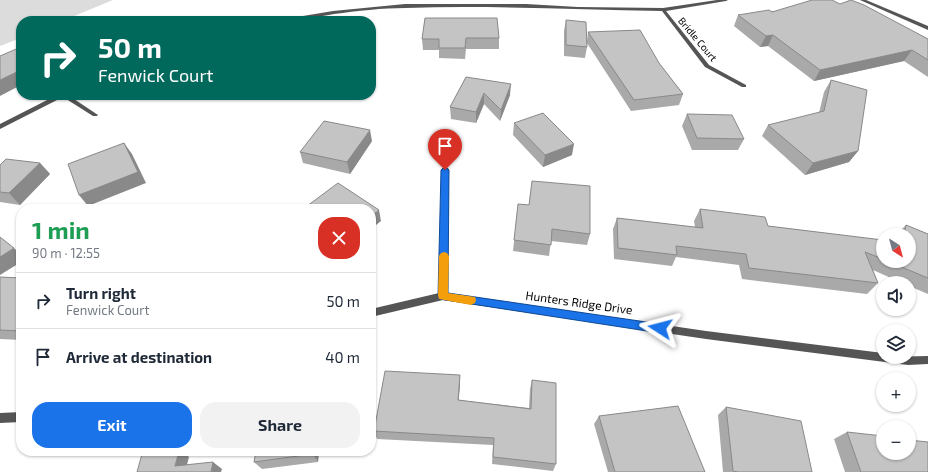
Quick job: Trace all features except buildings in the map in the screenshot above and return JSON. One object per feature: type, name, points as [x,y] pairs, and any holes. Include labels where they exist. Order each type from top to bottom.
[{"type":"street","points":[[315,16],[380,8],[526,3],[578,9],[663,10],[726,0]]},
{"type":"street","points":[[862,0],[928,28]]},
{"type":"street","name":"Bridle Court","points":[[663,10],[707,66],[744,86]]},
{"type":"street","points":[[0,127],[53,100]]},
{"type":"street","points":[[71,100],[95,115]]},
{"type":"street","points":[[443,296],[445,170]]},
{"type":"street","name":"Hunters Ridge Drive","points":[[376,312],[443,296],[706,335],[908,361],[928,360]]},
{"type":"street","points":[[0,418],[16,417]]},
{"type":"shaded area","points":[[0,0],[113,0],[74,16],[16,16],[16,40],[0,46]]},
{"type":"slow traffic","points":[[444,256],[443,296],[471,300]]},
{"type":"route","points":[[445,170],[443,296],[660,328]]}]
